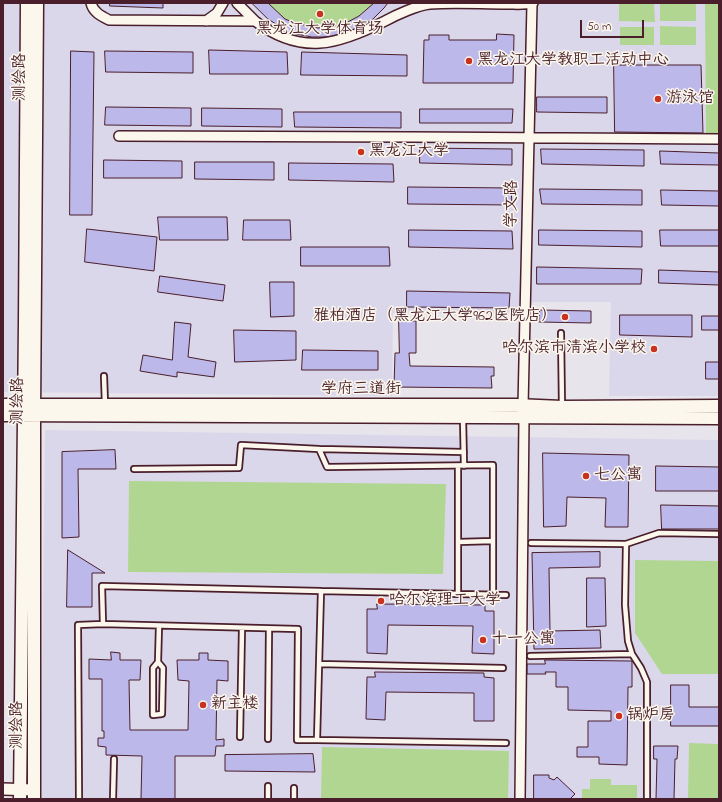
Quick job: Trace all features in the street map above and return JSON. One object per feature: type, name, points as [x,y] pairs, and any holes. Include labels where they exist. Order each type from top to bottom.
[{"type":"main road","name":"测绘路","points":[[27,3],[34,794]]},
{"type":"main road","name":"测绘路","points":[[20,794],[30,410],[37,3]]},
{"type":"main road","name":"学府三道街","points":[[3,405],[30,410],[463,417],[562,407],[719,406]]},
{"type":"main road","name":"学府三道街","points":[[3,415],[30,410],[105,406],[524,411],[719,418]]},
{"type":"street","points":[[91,3],[92,7],[100,16],[116,21],[255,21]]},
{"type":"street","points":[[206,21],[217,13],[223,3]]},
{"type":"street","points":[[237,3],[265,29],[294,41],[307,44],[320,44],[353,36],[398,14],[428,4],[532,3]]},
{"type":"street","name":"学文路","points":[[520,799],[524,411],[532,3]]},
{"type":"street","points":[[119,136],[719,139]]},
{"type":"street","points":[[3,789],[20,794],[34,794]]},
{"type":"lane","points":[[561,333],[562,407]]},
{"type":"lane","points":[[104,376],[105,406]]},
{"type":"lane","points":[[463,417],[464,466]]},
{"type":"lane","points":[[134,469],[239,468],[241,445],[319,449],[464,452]]},
{"type":"lane","points":[[319,449],[327,467],[493,466],[493,594]]},
{"type":"lane","points":[[458,466],[458,594]]},
{"type":"lane","points":[[531,543],[626,544],[659,533],[719,534]]},
{"type":"lane","points":[[458,542],[493,541]]},
{"type":"lane","points":[[626,544],[624,605],[628,642],[632,654],[641,668],[647,682],[647,799]]},
{"type":"lane","points":[[103,624],[102,586],[506,595]]},
{"type":"lane","points":[[317,740],[321,592]]},
{"type":"lane","points":[[79,799],[78,625],[103,624],[298,629],[297,740],[506,743]]},
{"type":"lane","points":[[158,662],[163,668],[162,714],[153,714],[153,668],[158,662],[159,626]]},
{"type":"lane","points":[[240,737],[242,628]]},
{"type":"lane","points":[[268,739],[269,629]]},
{"type":"lane","points":[[530,656],[632,654]]},
{"type":"lane","points":[[319,664],[503,668]]},
{"type":"lane","points":[[113,799],[114,759]]},
{"type":"lane","points":[[268,786],[268,799]]},
{"type":"lane","points":[[294,788],[294,799]]},
{"type":"shaded area","name":"黑龙江大学","points":[[3,3],[719,3],[719,396],[609,396],[611,302],[530,302],[509,314],[393,313],[392,396],[3,392]]},
{"type":"shaded area","name":"哈尔滨理工大学","points":[[45,430],[719,440],[719,799],[42,799],[41,762]]},
{"type":"green space","name":"黑龙江大学体育场","points":[[268,3],[374,3],[365,12],[355,18],[344,23],[321,28],[297,24],[283,18]]},
{"type":"green space","points":[[654,3],[655,22],[619,21],[619,4]]},
{"type":"green space","points":[[660,3],[696,4],[696,21],[660,21]]},
{"type":"green space","points":[[705,3],[719,3],[719,133],[706,133]]},
{"type":"green space","points":[[660,26],[696,27],[696,45],[660,45]]},
{"type":"green space","points":[[620,27],[654,27],[654,45],[620,45]]},
{"type":"green space","points":[[129,481],[446,484],[443,574],[128,572]]},
{"type":"green space","points":[[635,560],[719,561],[719,674],[662,674],[635,633]]},
{"type":"green space","points":[[689,743],[719,744],[719,799],[688,799]]},
{"type":"green space","points":[[322,747],[509,751],[508,799],[321,799]]},
{"type":"green space","points":[[590,779],[611,779],[611,785],[637,785],[637,799],[582,799],[582,789],[590,789]]},
{"type":"building","points":[[110,3],[163,3],[163,8],[110,6]]},
{"type":"building","points":[[252,3],[268,3],[285,19],[295,23],[318,28],[342,25],[359,16],[374,3],[388,3],[373,19],[357,29],[337,36],[312,37],[290,33],[268,19]]},
{"type":"building","name":"黑龙江大学教职工活动中心","points":[[497,34],[514,35],[513,83],[423,83],[424,40],[429,40],[429,35],[449,35],[449,40],[496,40]]},
{"type":"building","points":[[209,50],[287,52],[288,74],[210,74]]},
{"type":"building","points":[[71,51],[94,52],[92,215],[70,215]]},
{"type":"building","points":[[105,51],[193,52],[193,73],[106,72]]},
{"type":"building","points":[[302,52],[407,55],[407,76],[301,75]]},
{"type":"building","name":"游泳馆","points":[[614,65],[701,65],[703,133],[615,132]]},
{"type":"building","points":[[537,97],[607,97],[607,113],[537,112]]},
{"type":"building","points":[[106,107],[191,108],[191,126],[105,125]]},
{"type":"building","points":[[202,108],[282,109],[282,127],[202,126]]},
{"type":"building","points":[[420,109],[513,109],[512,123],[420,123]]},
{"type":"building","points":[[294,112],[401,112],[401,128],[295,127]]},
{"type":"building","points":[[420,148],[512,149],[512,165],[420,163]]},
{"type":"building","points":[[541,149],[644,150],[644,166],[542,164]]},
{"type":"building","points":[[660,151],[719,153],[719,165],[661,164]]},
{"type":"building","points":[[104,160],[182,161],[182,178],[104,178]]},
{"type":"building","points":[[195,162],[274,162],[274,180],[195,179]]},
{"type":"building","points":[[289,163],[393,164],[394,182],[289,180]]},
{"type":"building","points":[[408,187],[511,188],[512,205],[408,204]]},
{"type":"building","points":[[540,189],[642,190],[642,205],[542,204]]},
{"type":"building","points":[[661,190],[719,191],[719,206],[662,205]]},
{"type":"building","points":[[158,217],[227,217],[228,240],[160,240]]},
{"type":"building","points":[[244,220],[290,220],[291,240],[243,240]]},
{"type":"building","points":[[87,229],[157,237],[154,271],[85,262]]},
{"type":"building","points":[[409,230],[512,231],[513,249],[409,247]]},
{"type":"building","points":[[539,230],[642,231],[642,247],[539,245]]},
{"type":"building","points":[[660,230],[719,230],[719,246],[661,246]]},
{"type":"building","points":[[301,247],[389,247],[390,266],[301,266]]},
{"type":"building","points":[[537,267],[642,269],[641,284],[537,284]]},
{"type":"building","points":[[659,270],[719,272],[719,285],[659,283]]},
{"type":"building","points":[[160,276],[225,285],[223,301],[158,292]]},
{"type":"building","points":[[270,282],[294,282],[294,316],[271,317]]},
{"type":"building","points":[[407,291],[510,293],[509,308],[407,307]]},
{"type":"building","name":"雅柏酒店（黑龙江大学962医院店）","points":[[540,310],[591,311],[591,323],[539,322]]},
{"type":"building","points":[[620,315],[692,315],[692,337],[620,335]]},
{"type":"building","points":[[702,316],[719,316],[719,330],[702,330]]},
{"type":"building","points":[[399,320],[416,321],[416,353],[409,353],[410,366],[494,367],[494,376],[491,376],[492,388],[394,387],[395,353],[399,353]]},
{"type":"building","points":[[175,322],[191,324],[188,357],[216,362],[214,377],[177,372],[177,377],[140,371],[143,355],[172,360]]},
{"type":"building","points":[[234,330],[296,331],[296,360],[235,362]]},
{"type":"building","points":[[303,350],[378,351],[378,370],[302,370]]},
{"type":"building","points":[[706,362],[719,362],[719,379],[706,379]]},
{"type":"building","points":[[115,450],[116,469],[78,469],[79,537],[62,538],[62,452]]},
{"type":"building","name":"七公寓","points":[[543,453],[629,455],[628,527],[605,527],[606,498],[567,497],[566,526],[544,527]]},
{"type":"building","points":[[656,466],[719,467],[719,491],[656,491]]},
{"type":"building","points":[[661,505],[719,506],[719,529],[662,529]]},
{"type":"building","points":[[68,550],[105,573],[92,573],[92,607],[67,607]]},
{"type":"building","points":[[600,552],[600,567],[549,568],[550,631],[600,630],[601,648],[534,649],[532,553]]},
{"type":"building","points":[[587,578],[605,578],[606,626],[587,627]]},
{"type":"building","name":"十一公寓","points":[[377,604],[485,605],[485,611],[494,611],[494,654],[472,653],[473,626],[388,625],[387,654],[367,653],[367,609],[377,609]]},
{"type":"building","name":"新主楼","points":[[111,652],[120,653],[120,660],[141,660],[140,680],[129,680],[130,730],[188,730],[189,681],[178,680],[177,660],[199,660],[199,653],[208,653],[208,660],[228,661],[228,681],[217,680],[216,740],[224,739],[224,746],[216,746],[215,756],[175,756],[175,799],[141,799],[142,756],[106,755],[106,747],[98,746],[98,738],[104,738],[104,731],[102,731],[102,679],[89,679],[89,659],[111,660]]},
{"type":"building","name":"锅炉房","points":[[545,660],[632,661],[632,687],[628,687],[627,765],[599,764],[599,757],[577,757],[577,747],[588,747],[588,721],[611,721],[611,711],[568,710],[568,687],[556,687],[556,672],[545,672],[546,674],[527,674],[527,664],[545,664]]},
{"type":"building","points":[[375,672],[484,673],[484,677],[494,678],[494,721],[474,721],[474,693],[386,692],[385,720],[366,719],[367,677],[375,677]]},
{"type":"building","points":[[671,685],[689,685],[689,707],[719,707],[719,726],[671,726]]},
{"type":"building","points":[[654,746],[678,746],[677,759],[675,759],[674,799],[656,799],[657,759],[654,759]]},
{"type":"building","points":[[313,754],[315,772],[225,771],[225,755]]},
{"type":"building","points":[[534,775],[549,775],[549,778],[554,780],[557,777],[575,794],[570,799],[534,799]]},
{"type":"place","name":"黑龙江大学体育场","points":[[320,14]]},
{"type":"place","name":"黑龙江大学教职工活动中心","points":[[469,61]]},
{"type":"place","name":"游泳馆","points":[[658,99]]},
{"type":"place","name":"黑龙江大学","points":[[361,152]]},
{"type":"place","name":"雅柏酒店（黑龙江大学962医院店）","points":[[565,317]]},
{"type":"place","name":"哈尔滨市清滨小学校","points":[[654,349]]},
{"type":"place","name":"七公寓","points":[[586,476]]},
{"type":"place","name":"哈尔滨理工大学","points":[[381,601]]},
{"type":"place","name":"十一公寓","points":[[483,640]]},
{"type":"place","name":"新主楼","points":[[203,705]]},
{"type":"place","name":"锅炉房","points":[[619,716]]}]
